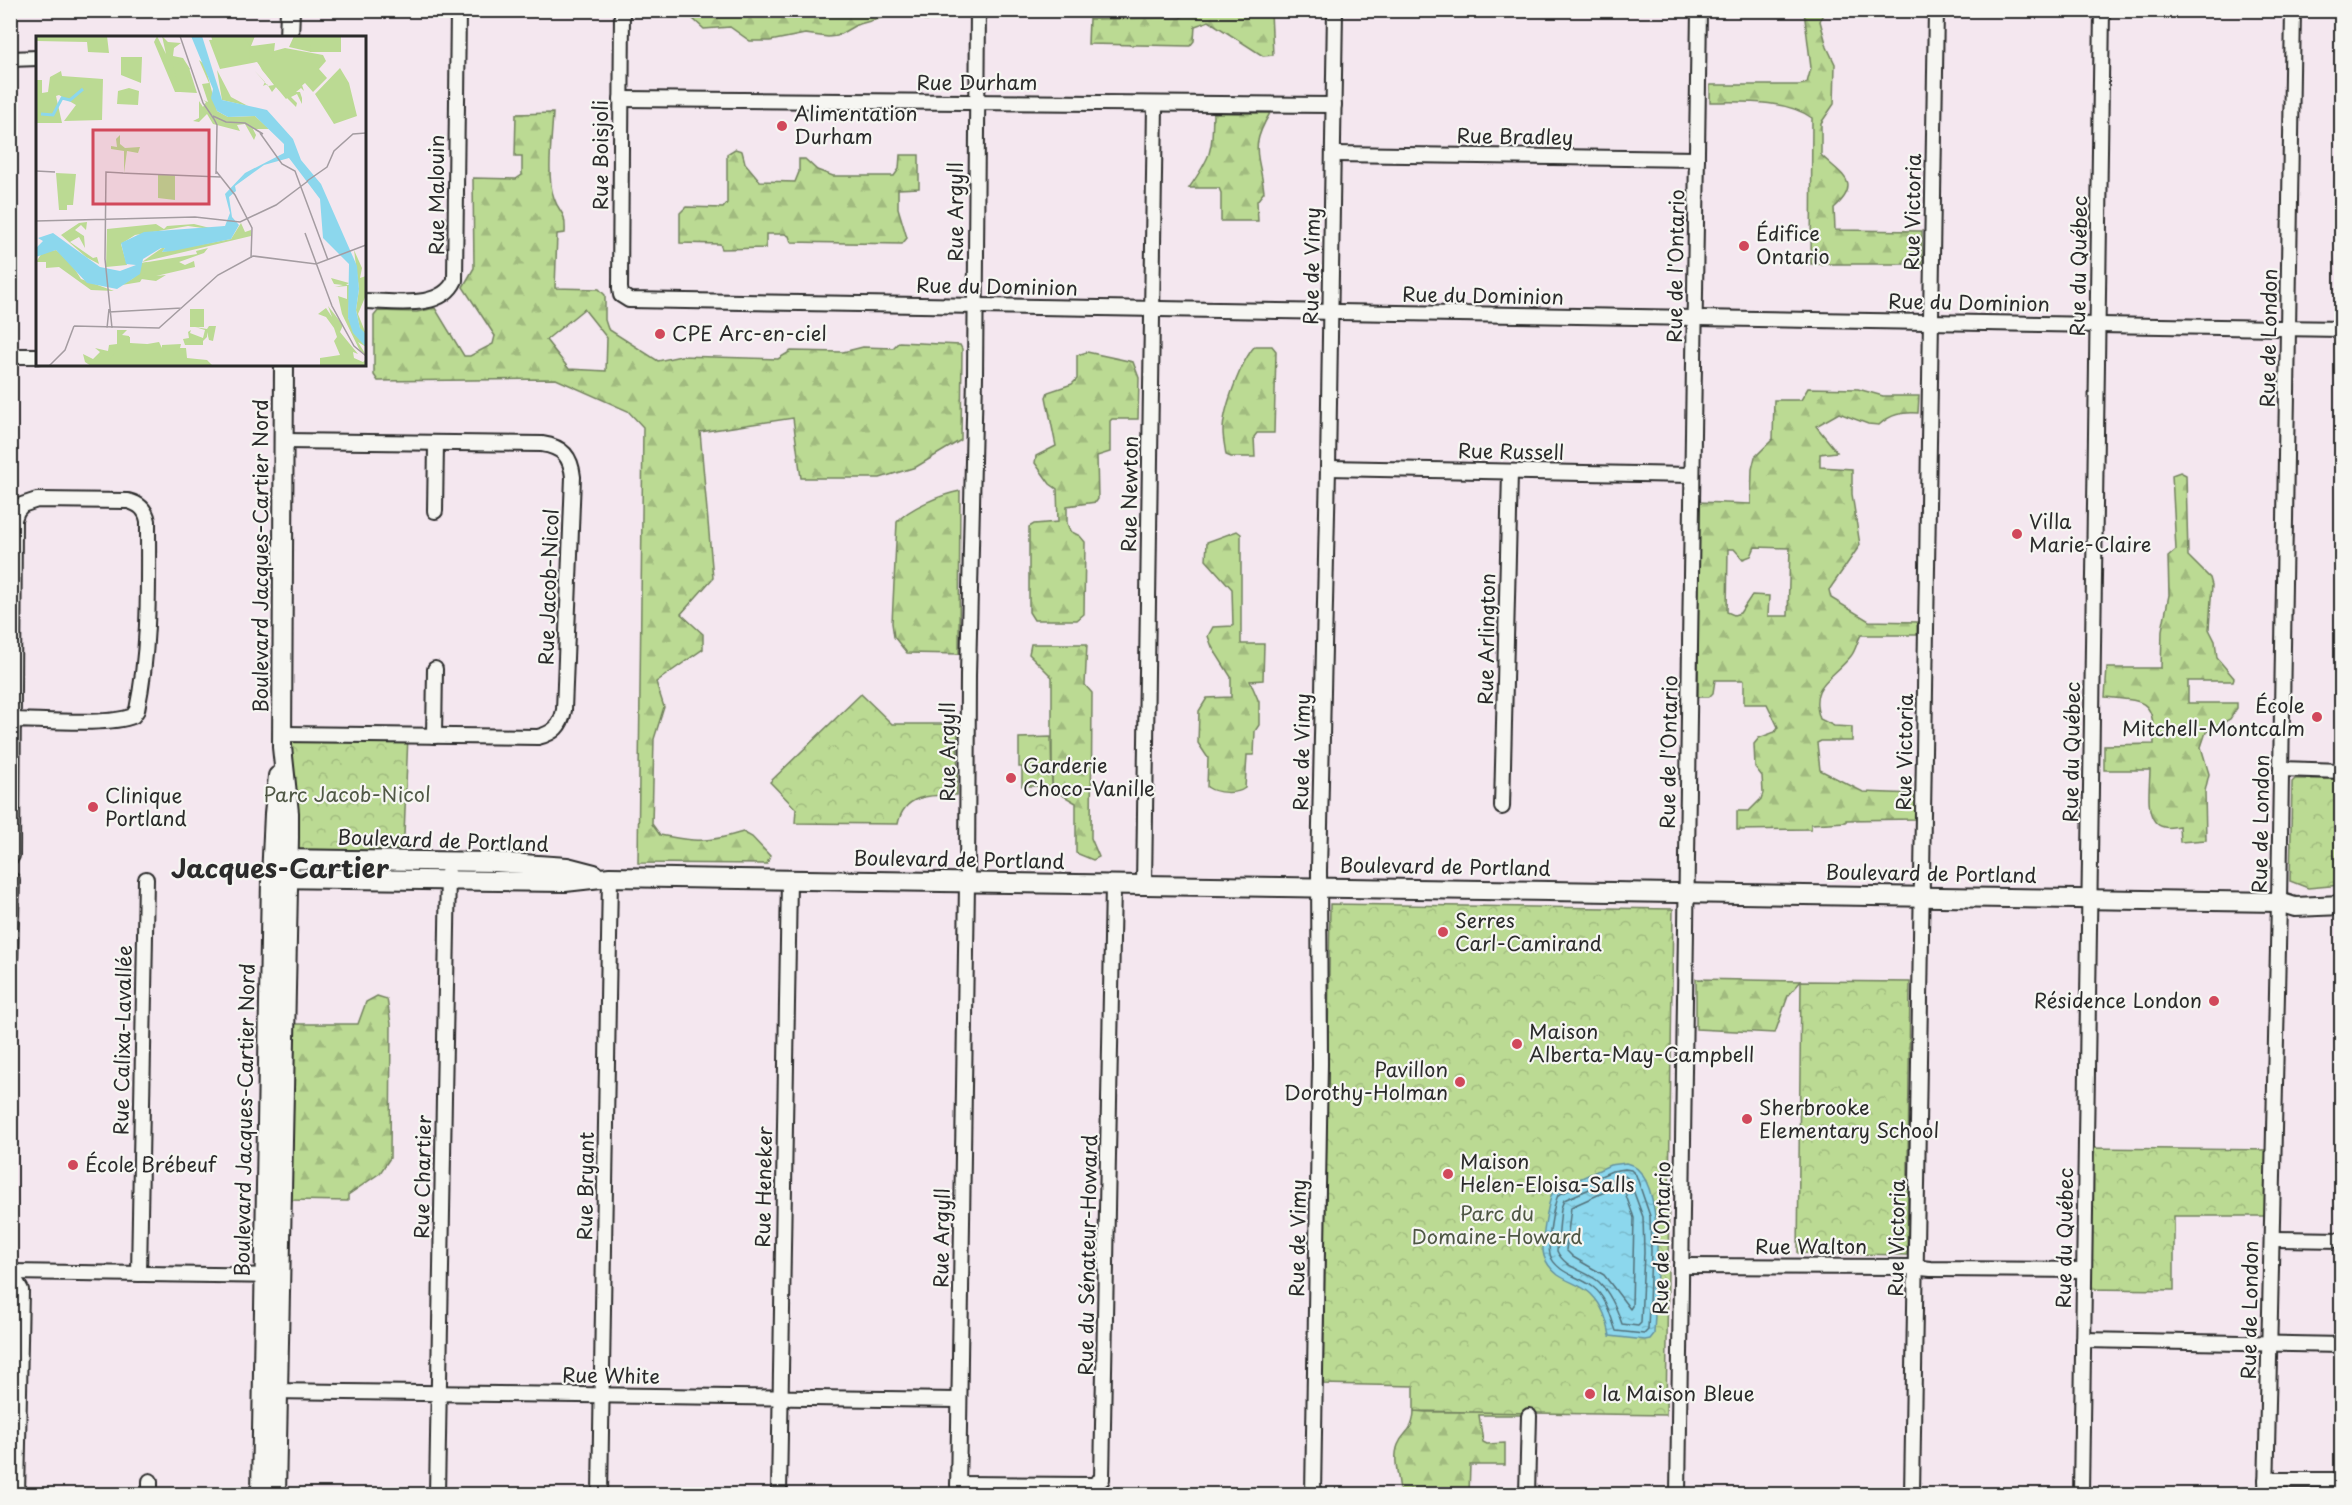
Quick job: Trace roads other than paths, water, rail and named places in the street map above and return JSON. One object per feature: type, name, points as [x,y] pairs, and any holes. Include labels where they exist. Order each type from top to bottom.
[{"type":"main road","points":[[290,10],[290,36]]},
{"type":"main road","name":"Boulevard Jacques-Cartier Nord","points":[[261,1494],[270,1391],[281,859],[274,814],[282,741],[284,366]]},
{"type":"main road","name":"Boulevard de Portland","points":[[281,859],[448,861],[567,867],[610,877]]},
{"type":"main road","name":"Boulevard de Portland","points":[[280,878],[566,882],[610,877],[2279,902],[2295,907],[2342,906]]},
{"type":"main road","name":"Boulevard de Portland","points":[[2279,902],[2294,896],[2342,895]]},
{"type":"main road","name":"Boulevard Jacques-Cartier Nord","points":[[270,1391],[276,1494]]},
{"type":"street","name":"Rue Malouin","points":[[366,301],[435,299],[452,288],[455,280],[458,10]]},
{"type":"street","name":"Rue Boisjoli","points":[[622,10],[620,288],[624,299]]},
{"type":"street","name":"Rue Argyll","points":[[958,1489],[978,10]]},
{"type":"street","name":"Rue de Vimy","points":[[1313,1494],[1320,1064],[1320,888],[1335,10]]},
{"type":"street","name":"Rue de l'Ontario","points":[[1678,1494],[1699,10]]},
{"type":"street","name":"Rue Victoria","points":[[1912,1494],[1936,10]]},
{"type":"street","name":"Rue du Québec","points":[[2081,1494],[2102,10]]},
{"type":"street","name":"Rue de London","points":[[2266,1494],[2279,902],[2294,10]]},
{"type":"street","points":[[10,59],[36,58]]},
{"type":"street","name":"Rue Durham","points":[[621,99],[1334,105]]},
{"type":"street","name":"Rue Newton","points":[[1144,885],[1155,104]]},
{"type":"street","name":"Rue Bradley","points":[[1333,154],[1697,159]]},
{"type":"street","name":"Rue du Dominion","points":[[624,299],[2342,329]]},
{"type":"street","points":[[10,356],[36,356]]},
{"type":"street","name":"Rue Jacob-Nicol","points":[[282,741],[434,735],[538,737],[553,732],[561,722],[564,710],[573,477],[570,461],[566,455],[553,446],[542,444],[284,441]]},
{"type":"street","points":[[435,511],[436,444]]},
{"type":"street","name":"Rue Russell","points":[[1328,468],[1692,475]]},
{"type":"street","name":"Rue Arlington","points":[[1502,807],[1510,472]]},
{"type":"street","points":[[11,720],[115,721],[133,716],[139,702],[148,633],[148,521],[147,514],[136,503],[37,500],[22,505],[16,511],[14,519],[11,720],[12,856]]},
{"type":"street","points":[[434,735],[435,669]]},
{"type":"street","points":[[2281,769],[2342,771]]},
{"type":"street","name":"Rue Chartier","points":[[436,1494],[448,861]]},
{"type":"street","name":"Rue Bryant","points":[[600,1494],[610,877]]},
{"type":"street","name":"Rue Calixa-Lavallée","points":[[140,1274],[146,879]]},
{"type":"street","points":[[10,964],[12,880]]},
{"type":"street","name":"Rue Heneker","points":[[779,1494],[789,880]]},
{"type":"street","name":"Rue du Sénateur-Howard","points":[[958,1489],[1093,1485],[1102,1479],[1113,885]]},
{"type":"street","points":[[2272,1239],[2342,1240]]},
{"type":"street","name":"Rue Walton","points":[[1681,1266],[2084,1270]]},
{"type":"street","points":[[17,1494],[21,1290],[11,1271],[272,1276]]},
{"type":"street","points":[[2083,1340],[2342,1345]]},
{"type":"street","name":"Rue White","points":[[270,1391],[958,1400]]},
{"type":"street","points":[[1527,1494],[1529,1416]]},
{"type":"street","points":[[2266,1480],[2342,1480]]},
{"type":"water","points":[[1626,1163],[1640,1171],[1649,1189],[1657,1239],[1654,1334],[1650,1339],[1645,1340],[1610,1336],[1599,1303],[1583,1288],[1556,1273],[1546,1261],[1543,1250],[1545,1224],[1553,1191],[1610,1165]]},
{"type":"place","name":"Alimentation Durham","points":[[782,126]]},
{"type":"place","name":"Édifice Ontario","points":[[1744,246]]},
{"type":"place","name":"CPE Arc-en-ciel","points":[[660,334]]},
{"type":"place","name":"Villa Marie-Claire","points":[[2017,534]]},
{"type":"place","name":"École Mitchell-Montcalm","points":[[2317,717]]},
{"type":"place","name":"Garderie Choco-Vanille","points":[[1011,778]]},
{"type":"place","name":"Clinique Portland","points":[[93,807]]},
{"type":"place","name":"Serres Carl-Camirand","points":[[1443,932]]},
{"type":"place","name":"Résidence London","points":[[2214,1001]]},
{"type":"place","name":"Maison Alberta-May-Campbell","points":[[1517,1044]]},
{"type":"place","name":"Pavillon Dorothy-Holman","points":[[1460,1082]]},
{"type":"place","name":"Sherbrooke Elementary School","points":[[1747,1119]]},
{"type":"place","name":"École Brébeuf","points":[[73,1165]]},
{"type":"place","name":"Maison Helen-Eloisa-Salls","points":[[1448,1174]]},
{"type":"place","name":"la Maison Bleue","points":[[1590,1394]]},
{"type":"district","name":"Jacques-Cartier","points":[[280,869]]},
{"type":"park label","name":"Parc Jacob-Nicol","points":[[347,795]]},
{"type":"park label","name":"Parc du Domaine-Howard","points":[[1497,1226]]}]
